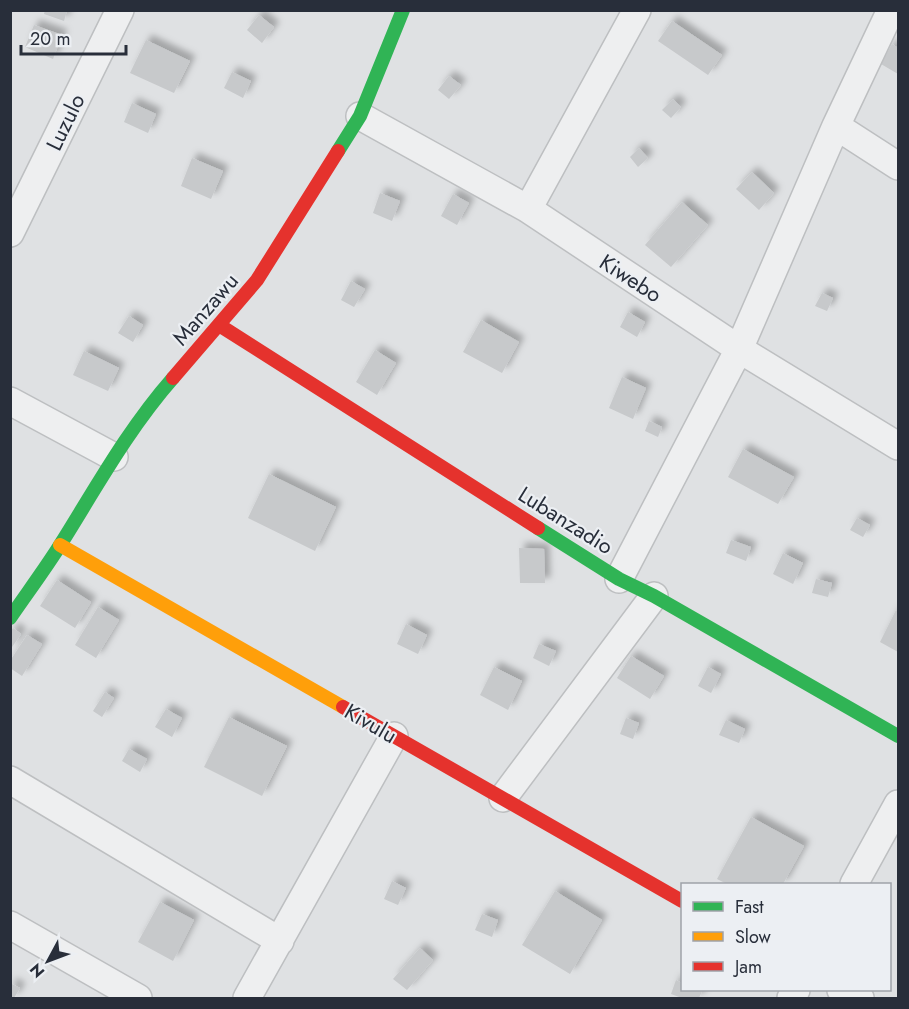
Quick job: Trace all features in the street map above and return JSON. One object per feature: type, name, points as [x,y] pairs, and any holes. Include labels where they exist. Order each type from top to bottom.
[{"type":"street","name":"Luzulo","points":[[10,233],[120,10]]},
{"type":"street","name":"Manzawu","points":[[10,618],[155,398],[257,280],[360,116],[403,10]]},
{"type":"street","points":[[528,209],[637,10]]},
{"type":"street","points":[[619,579],[739,349],[836,126],[891,10]]},
{"type":"street","name":"Kiwebo","points":[[360,116],[528,209],[739,349],[898,446]]},
{"type":"street","points":[[836,126],[898,166]]},
{"type":"street","name":"Lubanzadio","points":[[219,325],[619,579],[654,596],[898,736]]},
{"type":"street","points":[[10,401],[114,457]]},
{"type":"street","name":"Kivulu","points":[[60,545],[681,900]]},
{"type":"street","points":[[503,798],[654,596]]},
{"type":"street","points":[[247,999],[394,736]]},
{"type":"street","points":[[10,780],[280,941]]},
{"type":"street","points":[[855,883],[898,804]]},
{"type":"street","points":[[10,925],[138,999]]},
{"type":"street","points":[[844,991],[860,999]]},
{"type":"building","points":[[45,10],[67,10],[64,21],[44,14]]},
{"type":"building","points":[[259,15],[274,27],[262,43],[247,30]]},
{"type":"building","points":[[672,21],[722,55],[708,75],[658,41]]},
{"type":"building","points":[[34,25],[62,35],[53,59],[25,47]]},
{"type":"building","points":[[146,40],[190,61],[174,93],[130,73]]},
{"type":"building","points":[[892,44],[898,48],[898,74],[881,64]]},
{"type":"building","points":[[232,72],[251,81],[243,98],[224,88]]},
{"type":"building","points":[[449,76],[461,85],[449,99],[438,90]]},
{"type":"building","points":[[673,99],[681,107],[671,118],[662,110]]},
{"type":"building","points":[[132,103],[156,114],[148,133],[124,122]]},
{"type":"building","points":[[639,148],[648,158],[638,167],[630,157]]},
{"type":"building","points":[[192,158],[223,171],[211,199],[181,186]]},
{"type":"building","points":[[752,172],[774,193],[759,210],[736,189]]},
{"type":"building","points":[[380,193],[400,201],[392,221],[373,213]]},
{"type":"building","points":[[453,194],[469,203],[457,225],[441,216]]},
{"type":"building","points":[[682,202],[708,225],[671,267],[645,245]]},
{"type":"building","points":[[351,281],[365,289],[354,307],[341,300]]},
{"type":"building","points":[[822,293],[833,298],[827,311],[815,306]]},
{"type":"building","points":[[628,312],[645,322],[637,337],[620,327]]},
{"type":"building","points":[[129,316],[143,325],[133,342],[118,333]]},
{"type":"building","points":[[481,320],[519,342],[502,373],[463,352]]},
{"type":"building","points":[[375,350],[396,363],[377,395],[356,382]]},
{"type":"building","points":[[84,351],[119,368],[108,391],[73,375]]},
{"type":"building","points":[[622,377],[646,388],[633,419],[609,408]]},
{"type":"building","points":[[649,421],[662,427],[658,437],[645,431]]},
{"type":"building","points":[[743,449],[794,477],[778,504],[728,477]]},
{"type":"building","points":[[269,474],[336,507],[315,551],[248,518]]},
{"type":"building","points":[[857,518],[870,525],[863,537],[850,530]]},
{"type":"building","points":[[731,540],[751,547],[746,561],[726,553]]},
{"type":"building","points":[[519,548],[544,549],[545,583],[520,583]]},
{"type":"building","points":[[783,553],[803,563],[793,584],[773,574]]},
{"type":"building","points":[[816,579],[832,583],[828,597],[812,593]]},
{"type":"building","points":[[57,580],[91,602],[75,628],[40,606]]},
{"type":"building","points":[[98,607],[119,620],[96,658],[75,645]]},
{"type":"building","points":[[896,610],[898,612],[898,652],[880,642]]},
{"type":"building","points":[[406,624],[427,635],[418,654],[397,644]]},
{"type":"building","points":[[13,628],[21,634],[10,650],[10,632]]},
{"type":"building","points":[[27,635],[42,644],[22,676],[10,668],[10,661]]},
{"type":"building","points":[[539,644],[556,651],[549,666],[533,658]]},
{"type":"building","points":[[631,656],[664,676],[650,699],[617,678]]},
{"type":"building","points":[[494,667],[522,681],[508,710],[480,695]]},
{"type":"building","points":[[708,667],[721,674],[711,693],[698,686]]},
{"type":"building","points":[[105,692],[114,698],[102,717],[93,711]]},
{"type":"building","points":[[166,709],[182,718],[172,737],[155,727]]},
{"type":"building","points":[[229,717],[287,746],[262,796],[204,767]]},
{"type":"building","points":[[626,718],[639,723],[633,739],[620,734]]},
{"type":"building","points":[[726,720],[745,729],[739,743],[719,735]]},
{"type":"building","points":[[129,749],[147,759],[140,772],[122,761]]},
{"type":"building","points":[[751,817],[804,846],[784,883],[725,883],[717,879]]},
{"type":"building","points":[[392,881],[406,888],[398,905],[384,899]]},
{"type":"building","points":[[555,891],[602,920],[570,974],[522,945]]},
{"type":"building","points":[[160,902],[194,920],[173,961],[138,942]]},
{"type":"building","points":[[482,914],[498,920],[492,937],[475,930]]},
{"type":"building","points":[[420,948],[433,960],[407,990],[393,979]]},
{"type":"building","points":[[676,980],[681,982],[681,991],[702,991],[699,998],[682,998],[671,994]]},
{"type":"building","points":[[10,983],[20,988],[14,998],[10,998]]},
{"type":"traffic: fast","points":[[338,151],[360,116],[403,10]]},
{"type":"traffic: fast","points":[[10,618],[56,552],[128,437],[173,378]]},
{"type":"traffic: fast","points":[[538,528],[619,579],[654,596],[898,736]]},
{"type":"traffic: slow","points":[[60,545],[343,707]]},
{"type":"traffic: jam","points":[[173,378],[257,280],[338,151]]},
{"type":"traffic: jam","points":[[219,325],[538,528]]},
{"type":"traffic: jam","points":[[343,707],[681,900]]}]
